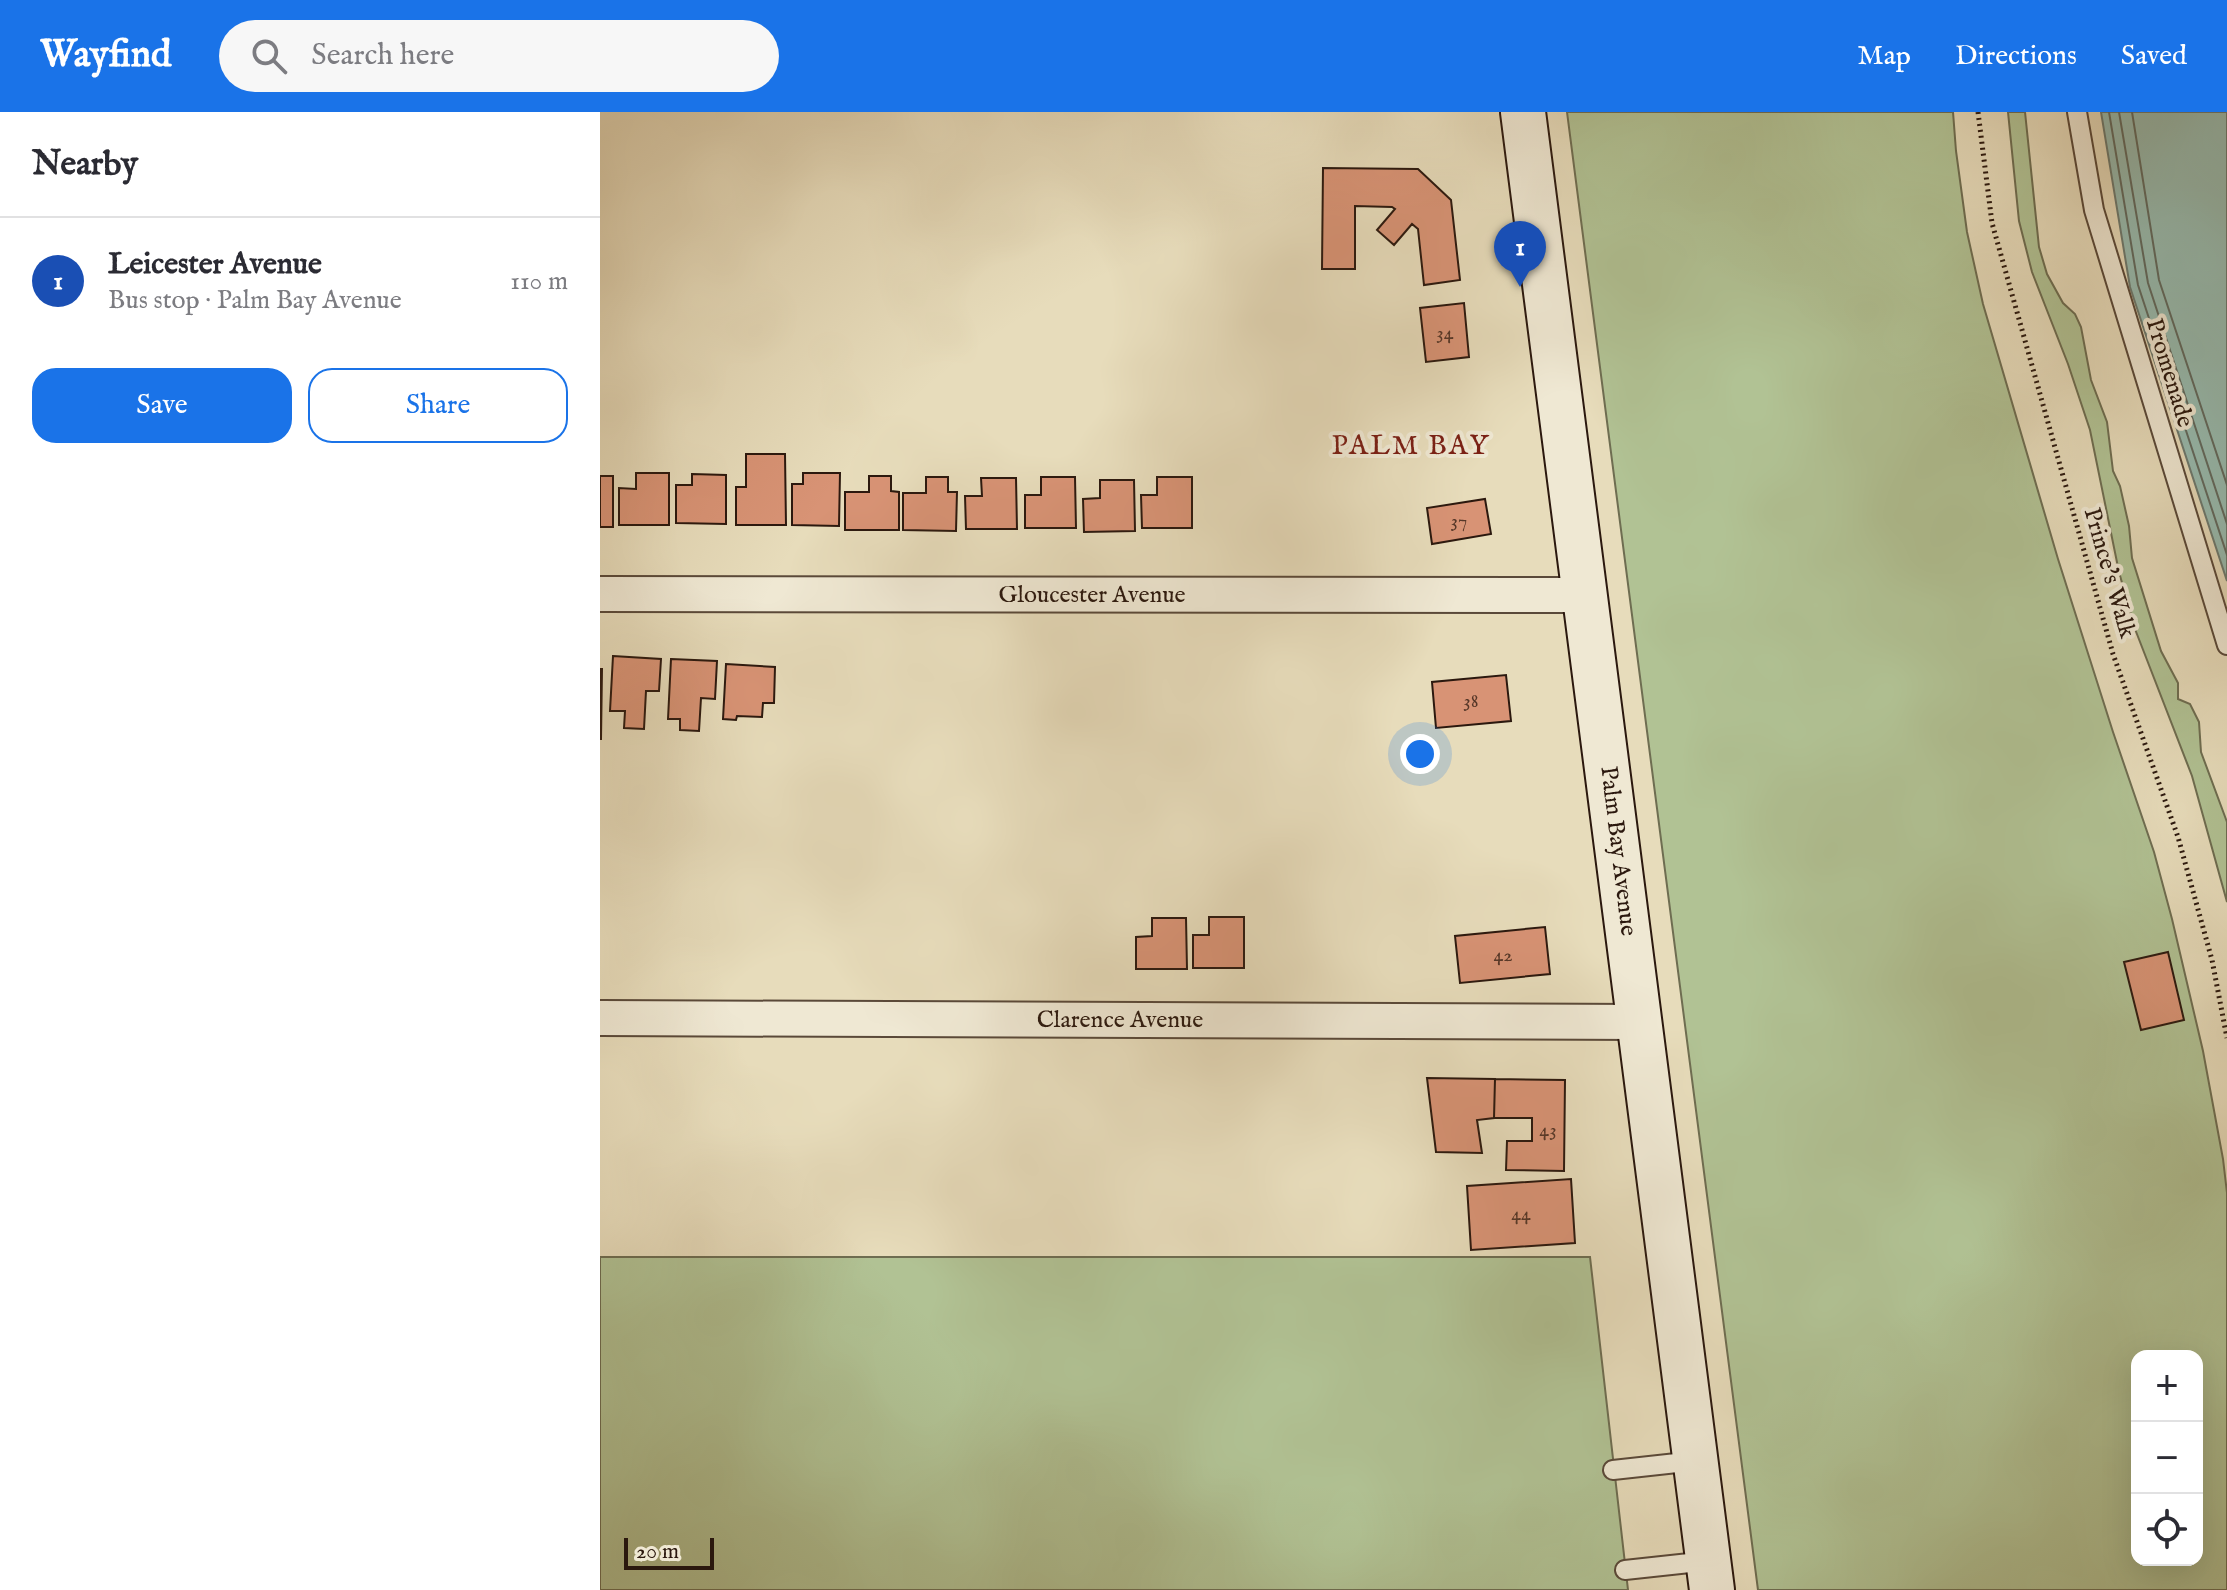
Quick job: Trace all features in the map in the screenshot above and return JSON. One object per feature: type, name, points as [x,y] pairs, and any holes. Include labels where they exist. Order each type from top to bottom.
[{"type":"main road","name":"Palm Bay Avenue","points":[[1523,112],[1710,1575]]},
{"type":"street","name":"Gloucester Avenue","points":[[600,594],[1585,595]]},
{"type":"street","name":"Clarence Avenue","points":[[600,1018],[1640,1022]]},
{"type":"lane","name":"Promenade","points":[[2077,112],[2094,210],[2227,645]]},
{"type":"lane","points":[[1613,1470],[1695,1461]]},
{"type":"lane","points":[[1625,1570],[1710,1575]]},
{"type":"path","name":"Prince's Walk","points":[[1978,112],[1992,223],[2113,654],[2178,837],[2212,960],[2227,1038]]},
{"type":"green space","points":[[1567,112],[1953,112],[1967,232],[1983,304],[2058,559],[2154,852],[2203,1051],[2227,1193],[2227,1590],[1758,1590]]},
{"type":"green space","points":[[2008,112],[2025,112],[2039,247],[2047,274],[2081,327],[2091,380],[2107,422],[2113,471],[2120,486],[2129,526],[2132,558],[2161,651],[2178,683],[2178,699],[2190,704],[2199,722],[2201,752],[2227,822],[2227,902],[2192,776],[2135,629],[2119,572],[2090,430],[2032,272],[2019,221]]},
{"type":"green space","points":[[600,1257],[1590,1257],[1628,1590],[600,1590]]},
{"type":"water","points":[[2101,112],[2227,112],[2227,581],[2130,287]]},
{"type":"building","points":[[1323,168],[1418,169],[1451,200],[1460,280],[1424,285],[1418,229],[1412,224],[1394,245],[1377,230],[1395,209],[1392,207],[1355,206],[1355,269],[1322,269]]},
{"type":"building","points":[[1464,303],[1469,357],[1426,362],[1420,308]]},
{"type":"building","points":[[746,454],[785,454],[786,525],[736,525],[736,487],[746,487]]},
{"type":"building","points":[[636,473],[669,473],[669,525],[619,525],[619,488],[636,489]]},
{"type":"building","points":[[803,473],[840,473],[839,526],[792,525],[792,484],[803,484]]},
{"type":"building","points":[[692,474],[726,475],[726,524],[676,523],[676,485],[692,485]]},
{"type":"building","points":[[600,476],[613,476],[613,527],[600,527]]},
{"type":"building","points":[[869,476],[891,476],[891,491],[899,492],[899,530],[845,530],[845,492],[869,492]]},
{"type":"building","points":[[926,477],[948,477],[948,492],[957,492],[956,531],[903,530],[903,493],[926,493]]},
{"type":"building","points":[[1041,477],[1075,477],[1076,528],[1025,528],[1025,495],[1041,495]]},
{"type":"building","points":[[1157,477],[1192,477],[1192,528],[1142,528],[1141,495],[1157,495]]},
{"type":"building","points":[[981,478],[1016,478],[1017,529],[966,529],[965,496],[982,496]]},
{"type":"building","points":[[1100,480],[1134,480],[1135,531],[1084,532],[1083,499],[1100,498]]},
{"type":"building","points":[[1485,499],[1491,534],[1432,544],[1427,508]]},
{"type":"building","points":[[613,656],[661,659],[659,691],[646,691],[644,729],[624,728],[625,711],[610,711]]},
{"type":"building","points":[[671,659],[717,661],[715,699],[701,698],[699,731],[680,730],[680,719],[668,719]]},
{"type":"building","points":[[726,664],[775,667],[774,703],[763,703],[762,717],[723,719]]},
{"type":"building","points":[[602,669],[601,739],[600,739]]},
{"type":"building","points":[[1506,675],[1511,721],[1436,728],[1432,682]]},
{"type":"building","points":[[1209,917],[1244,917],[1244,968],[1193,968],[1193,935],[1209,935]]},
{"type":"building","points":[[1152,918],[1186,918],[1187,969],[1136,969],[1136,937],[1152,936]]},
{"type":"building","points":[[1545,927],[1550,974],[1460,983],[1455,936]]},
{"type":"building","points":[[2168,952],[2184,1020],[2141,1030],[2124,962]]},
{"type":"building","points":[[1427,1078],[1495,1079],[1494,1118],[1477,1120],[1482,1153],[1436,1152]]},
{"type":"building","points":[[1495,1079],[1565,1080],[1564,1171],[1506,1170],[1507,1141],[1532,1141],[1532,1118],[1494,1118]]},
{"type":"building","points":[[1571,1179],[1575,1243],[1471,1250],[1467,1186]]},
{"type":"place","name":"Leicester Avenue","points":[[1520,287]]},
{"type":"district","name":"PALM BAY","points":[[1411,446]]}]
